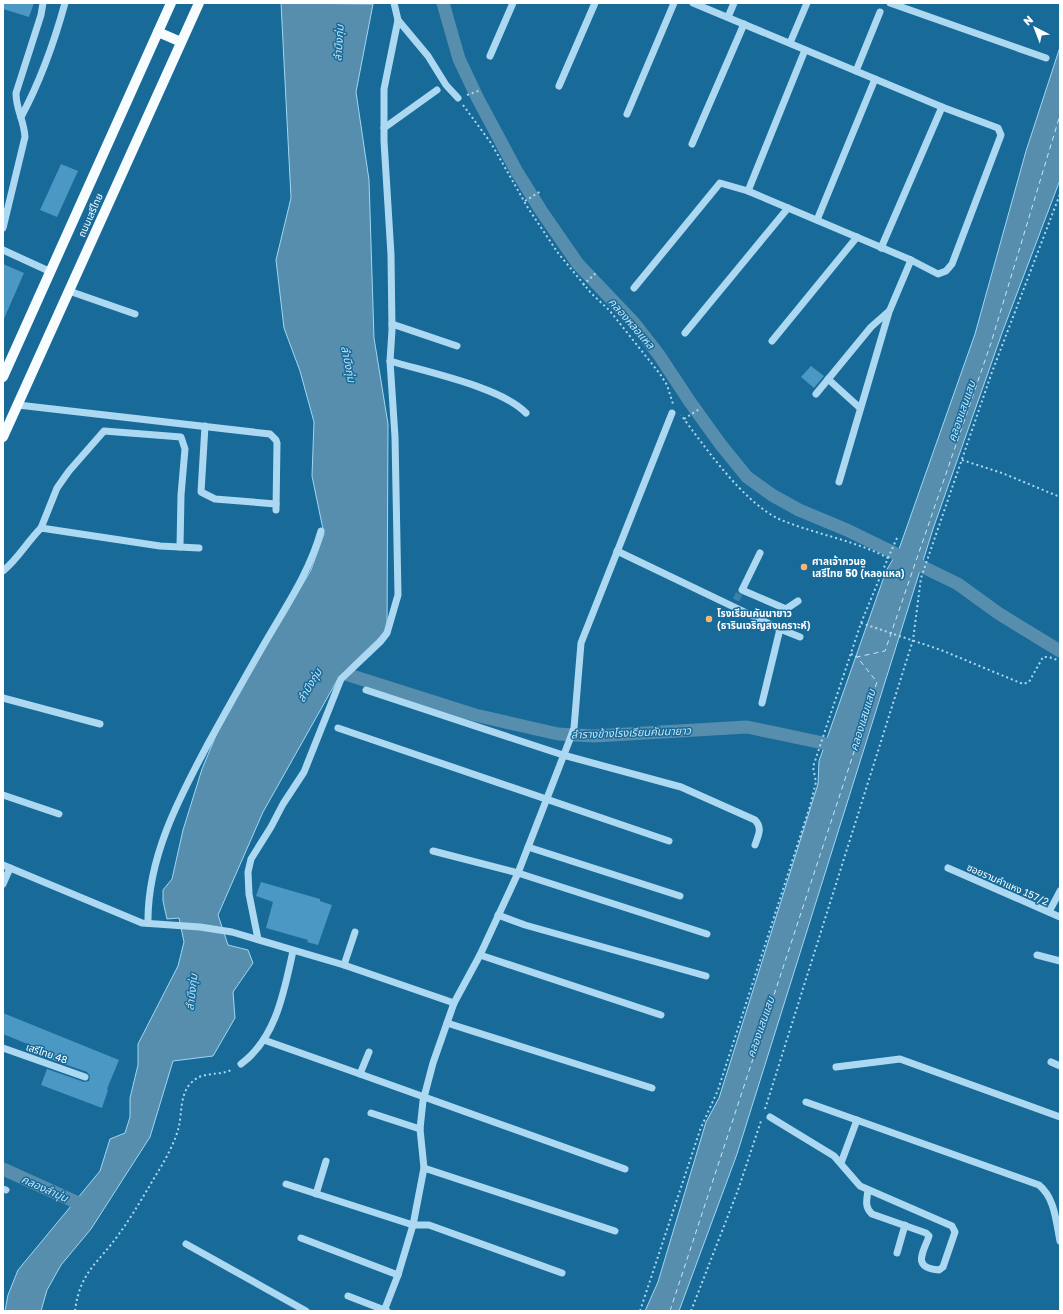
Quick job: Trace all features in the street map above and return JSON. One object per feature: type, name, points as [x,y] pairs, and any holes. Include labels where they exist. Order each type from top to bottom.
[{"type":"main road","name":"ถนนเสรีไทย","points":[[3,377],[171,3]]},
{"type":"main road","name":"ถนนเสรีไทย","points":[[3,437],[199,3]]},
{"type":"main road","points":[[158,32],[182,42]]},
{"type":"street","points":[[3,228],[25,137],[24,123],[16,103],[16,93],[42,15],[43,3]]},
{"type":"street","points":[[21,117],[36,89],[56,38],[65,3]]},
{"type":"street","points":[[258,939],[250,902],[248,876],[249,865],[283,804],[304,772],[340,681],[386,636],[398,595],[395,437],[390,361],[392,324],[391,255],[384,128],[384,89],[398,20],[394,3]]},
{"type":"street","points":[[490,56],[513,3]]},
{"type":"street","points":[[559,86],[595,3]]},
{"type":"street","points":[[627,114],[674,3]]},
{"type":"street","points":[[634,288],[718,184],[724,184],[748,191],[911,260],[938,274],[946,271],[952,264],[1001,135],[998,128],[942,107],[693,3]]},
{"type":"street","points":[[728,17],[734,3]]},
{"type":"street","points":[[790,43],[807,3]]},
{"type":"street","points":[[890,3],[1046,58]]},
{"type":"street","points":[[856,71],[880,12]]},
{"type":"street","points":[[398,20],[428,56],[446,85],[458,98]]},
{"type":"street","points":[[692,144],[744,24]]},
{"type":"street","points":[[748,191],[805,50]]},
{"type":"street","points":[[817,220],[875,79]]},
{"type":"street","points":[[384,128],[437,90]]},
{"type":"street","points":[[881,248],[942,107]]},
{"type":"street","points":[[685,334],[788,208]]},
{"type":"street","points":[[772,341],[857,237]]},
{"type":"street","points":[[3,250],[51,272]]},
{"type":"street","points":[[838,482],[889,312],[911,260]]},
{"type":"street","points":[[70,291],[135,314]]},
{"type":"street","points":[[816,394],[871,327],[889,312]]},
{"type":"street","points":[[392,324],[457,346]]},
{"type":"street","points":[[390,361],[489,390],[521,408],[526,413]]},
{"type":"street","points":[[828,379],[860,408]]},
{"type":"street","points":[[18,405],[205,426],[266,434],[274,438],[277,444],[276,507],[216,499],[201,492],[205,426]]},
{"type":"street","points":[[348,1296],[385,1311],[398,1275],[413,1225],[424,1168],[420,1129],[424,1096],[433,1063],[454,1004],[480,955],[518,874],[570,739],[574,728],[581,643],[675,410]]},
{"type":"street","points":[[3,571],[14,562],[28,541],[41,528],[57,488],[69,471],[104,431],[181,437],[185,449],[181,495],[180,547]]},
{"type":"street","points":[[41,528],[160,546],[199,548]]},
{"type":"street","points":[[150,923],[149,892],[155,864],[173,812],[192,773],[229,706],[306,574],[321,532]]},
{"type":"street","points":[[617,551],[734,603],[780,629],[800,637]]},
{"type":"street","points":[[760,553],[741,591],[786,609],[798,601]]},
{"type":"street","points":[[762,703],[780,629]]},
{"type":"street","points":[[366,690],[563,755],[681,787],[756,820],[759,824],[760,830],[755,845]]},
{"type":"street","points":[[3,698],[100,724]]},
{"type":"street","points":[[338,728],[669,841]]},
{"type":"street","points":[[3,795],[59,814]]},
{"type":"street","points":[[528,847],[680,896]]},
{"type":"street","points":[[434,851],[518,874],[707,934]]},
{"type":"street","points":[[3,884],[6,866],[142,923],[232,932],[344,965],[454,1004]]},
{"type":"street","name":"ซอยรามคำแหง 157/2","points":[[948,868],[1060,917]]},
{"type":"street","points":[[1049,912],[1060,891]]},
{"type":"street","points":[[498,915],[525,925],[706,976]]},
{"type":"street","points":[[344,965],[355,932]]},
{"type":"street","points":[[241,1064],[248,1059],[264,1040],[274,1020],[284,990],[293,951]]},
{"type":"street","points":[[480,955],[661,1015]]},
{"type":"street","points":[[1037,955],[1060,961]]},
{"type":"street","points":[[447,1023],[652,1088]]},
{"type":"street","points":[[264,1040],[625,1169]]},
{"type":"street","name":"เสรีไทย 48","points":[[3,1048],[85,1077]]},
{"type":"street","points":[[360,1074],[369,1052]]},
{"type":"street","points":[[836,1067],[900,1059],[1060,1117]]},
{"type":"street","points":[[1051,1062],[1060,1066]]},
{"type":"street","points":[[806,1102],[1039,1185],[1048,1192],[1051,1199],[1060,1241]]},
{"type":"street","points":[[371,1113],[420,1129]]},
{"type":"street","points":[[770,1117],[834,1156],[855,1181],[868,1190],[952,1226],[955,1232],[943,1267],[939,1270],[927,1268],[922,1263],[920,1258],[929,1236],[868,1211],[866,1207],[868,1190]]},
{"type":"street","points":[[841,1163],[857,1120]]},
{"type":"street","points":[[316,1194],[326,1161]]},
{"type":"street","points":[[424,1168],[615,1231]]},
{"type":"street","points":[[286,1184],[413,1225],[430,1225],[562,1273]]},
{"type":"street","points":[[897,1253],[905,1226]]},
{"type":"street","points":[[301,1238],[398,1275]]},
{"type":"street","points":[[186,1244],[306,1311]]},
{"type":"path","points":[[466,96],[481,90]]},
{"type":"path","points":[[458,98],[491,143],[524,201],[558,253],[583,285],[610,311],[660,374],[667,385],[675,410],[684,419],[723,471],[745,493],[771,515],[804,529],[888,558]]},
{"type":"path","points":[[524,201],[541,190]]},
{"type":"path","points":[[764,1111],[913,640],[921,578],[992,372],[1060,194]]},
{"type":"path","points":[[583,285],[596,272]]},
{"type":"path","points":[[684,419],[701,408]]},
{"type":"path","points":[[962,460],[1002,473],[1060,497]]},
{"type":"path","points":[[640,1311],[700,1130],[718,1090],[810,806],[816,782],[813,767],[822,738],[862,623],[897,538]]},
{"type":"path","points":[[862,623],[941,650],[1023,684],[1029,682],[1043,657],[1049,657],[1060,662]]},
{"type":"path","points":[[851,654],[857,657]]},
{"type":"path","points":[[75,1311],[78,1290],[84,1278],[130,1218],[170,1151],[179,1127],[183,1097],[190,1084],[199,1076],[230,1071],[241,1064]]},
{"type":"path","points":[[691,1311],[746,1168],[762,1118]]},
{"type":"water","name":"ลำบึงกุ่ม","points":[[281,3],[373,4],[356,92],[369,180],[374,338],[388,424],[387,630],[339,677],[263,812],[218,915],[228,945],[248,950],[253,963],[233,992],[235,1018],[213,1056],[173,1061],[150,1137],[91,1229],[61,1265],[47,1290],[41,1311],[5,1311],[8,1295],[18,1270],[100,1171],[110,1139],[125,1133],[130,1117],[130,1098],[138,1065],[138,1044],[178,966],[184,942],[179,918],[167,919],[163,901],[163,890],[172,879],[183,830],[202,769],[222,721],[311,570],[324,534],[312,476],[314,422],[300,371],[284,328],[276,260],[291,198]]},
{"type":"water","name":"คลองแสนแสบ","points":[[1060,47],[1060,180],[1002,333],[933,529],[737,1154],[679,1311],[645,1311],[658,1282],[706,1122],[719,1098],[818,784],[819,761],[886,571],[899,549],[975,334],[1026,151]]},
{"type":"building","points":[[3,3],[34,3],[29,17],[3,9]]},
{"type":"building","points":[[61,164],[78,171],[57,217],[40,210]]},
{"type":"building","points":[[3,264],[24,273],[3,321]]},
{"type":"building","points":[[811,366],[824,376],[814,388],[801,377]]},
{"type":"building","points":[[261,882],[320,899],[320,901],[332,905],[318,945],[307,942],[308,940],[266,928],[273,902],[256,896]]},
{"type":"building","points":[[3,1013],[119,1060],[107,1089],[108,1090],[102,1108],[41,1085],[47,1069],[84,1082],[89,1081],[90,1076],[87,1072],[50,1059],[52,1054],[3,1034]]},
{"type":"waterway","name":"คลองหลอแหล","points":[[443,3],[459,59],[478,99],[517,172],[542,212],[578,264],[634,323],[659,355],[721,445],[747,477],[772,495],[799,510],[847,530],[958,584],[998,613],[1060,651]]},
{"type":"waterway","name":"ลำรางข้างโรงเรียนคันนายาว","points":[[333,670],[475,715],[558,734],[594,736],[747,727],[842,747]]},
{"type":"waterway","name":"คลองลำนุ่น","points":[[3,1169],[87,1207]]},
{"type":"ferry route","points":[[670,1311],[877,682],[857,657],[885,651],[991,343],[1060,115]]},
{"type":"tunnel","points":[[736,600],[740,592]]},
{"type":"place","name":"ศาลเจ้ากวนอู เสรีไทย 50 (หลอแหล)","points":[[804,567]]},
{"type":"place","name":"โรงเรียนคันนายาว (ธารินเจริญสงเคราะห์)","points":[[709,619]]}]
